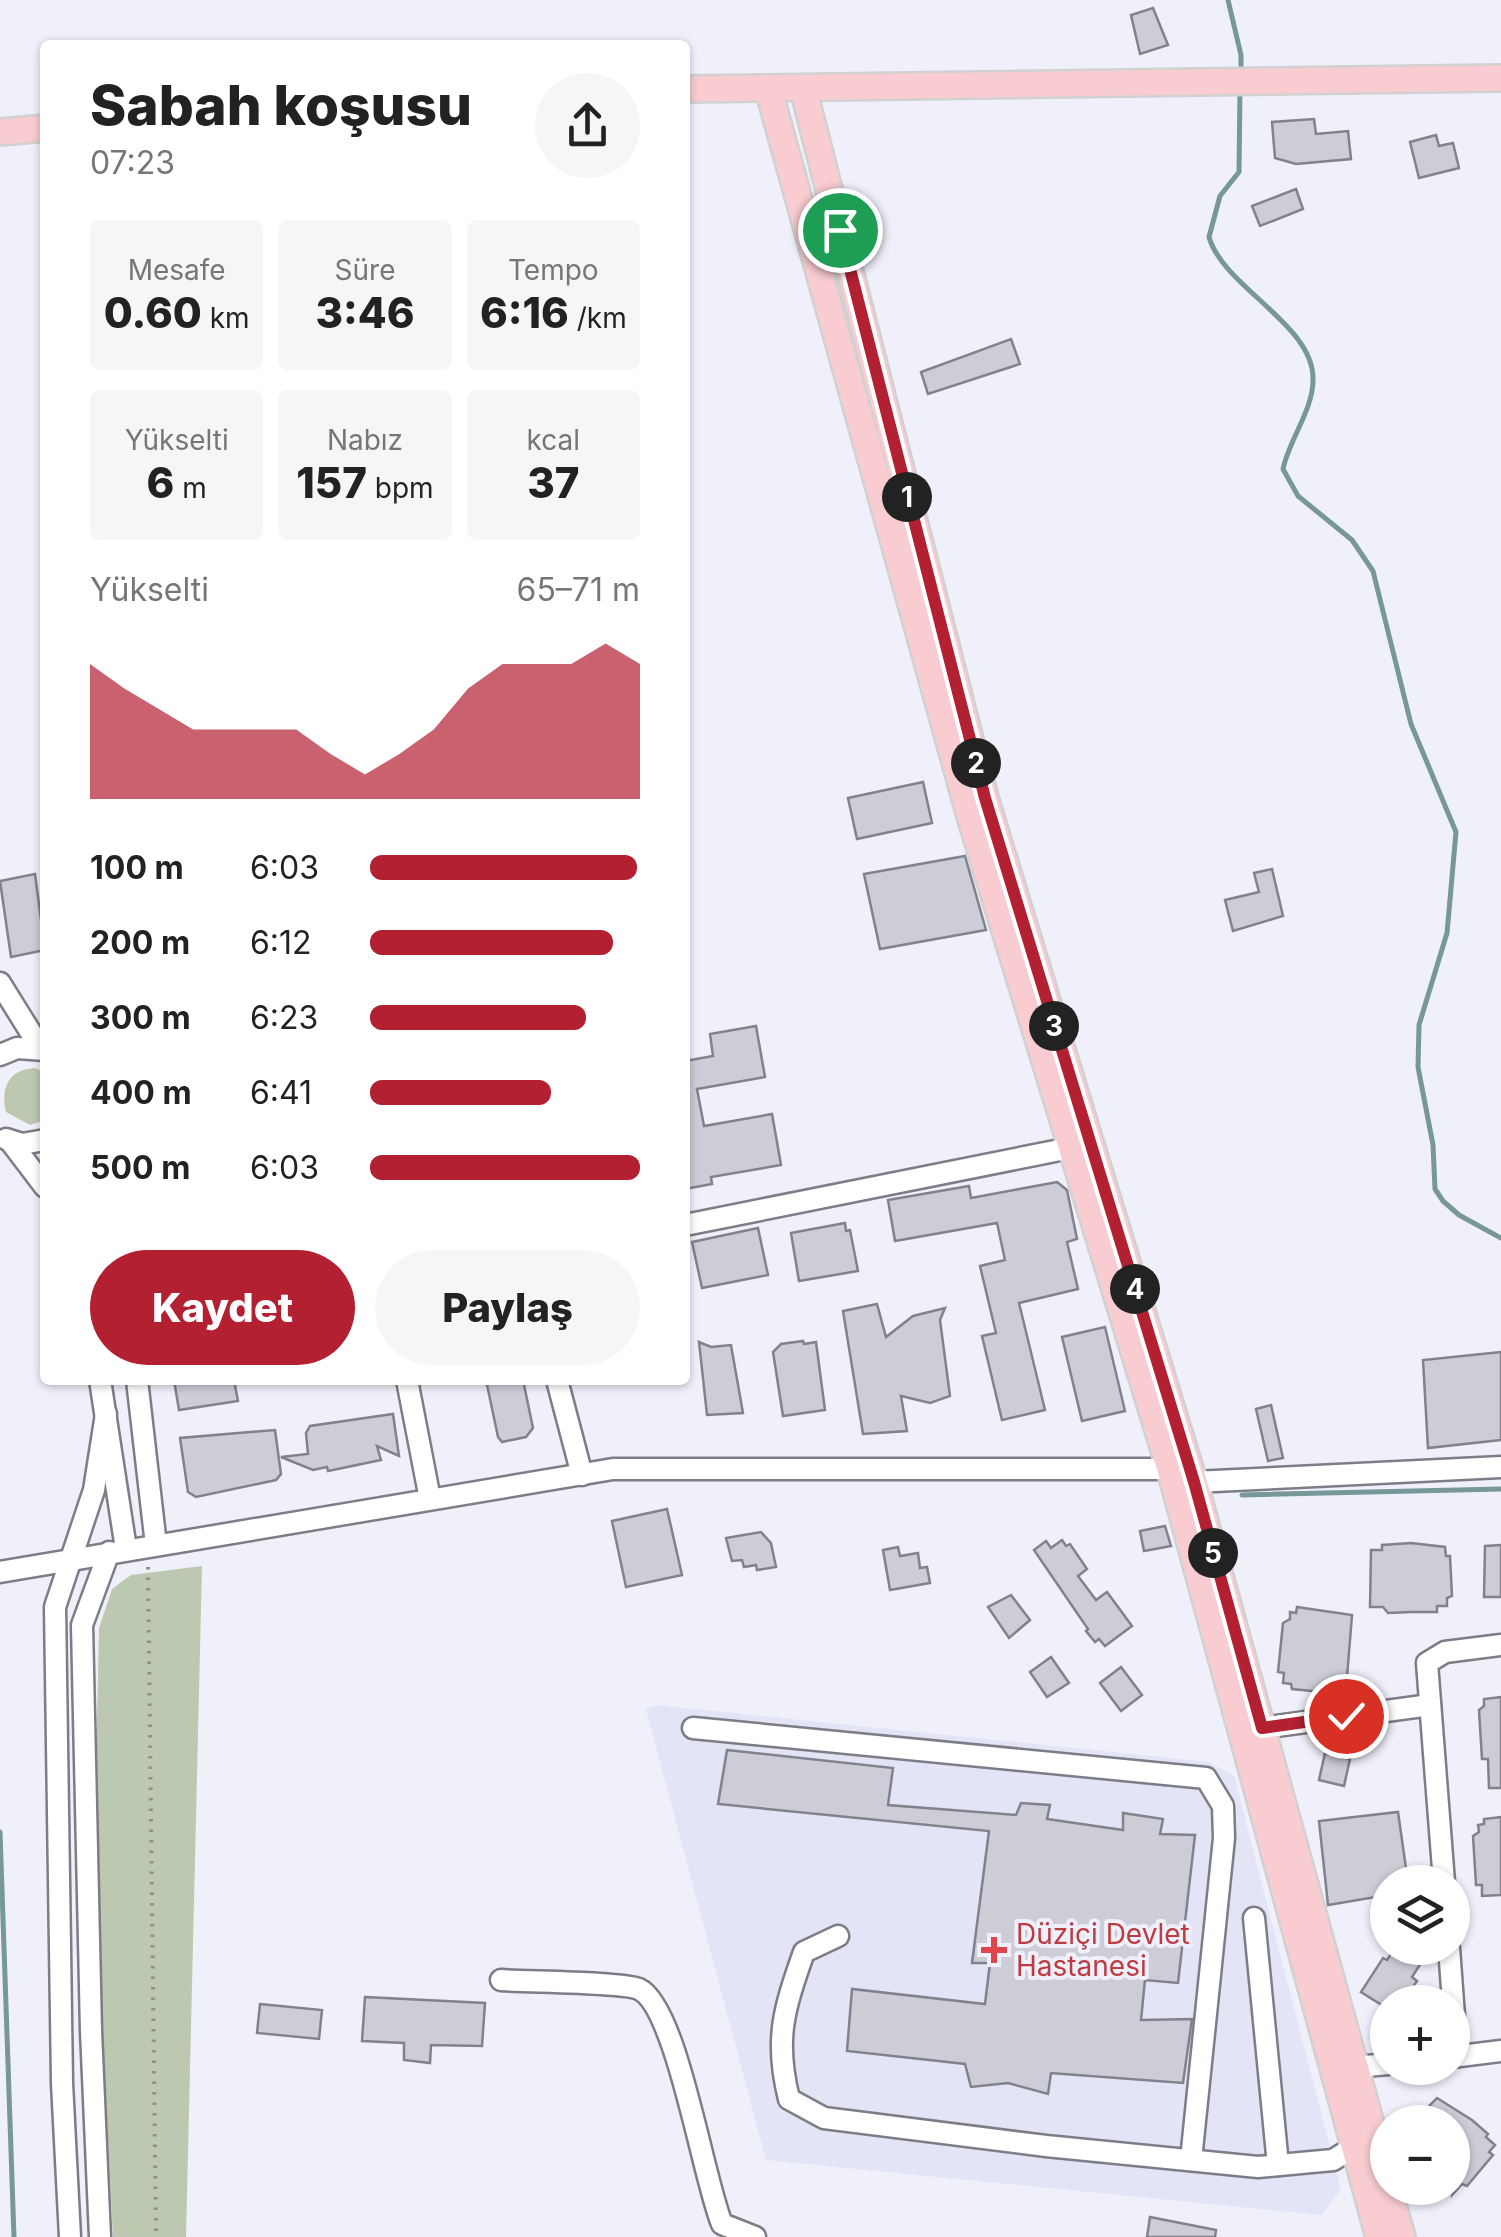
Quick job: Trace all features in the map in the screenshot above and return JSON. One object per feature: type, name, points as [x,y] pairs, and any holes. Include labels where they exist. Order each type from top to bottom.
[{"type":"main road","points":[[690,89],[1501,78]]},
{"type":"main road","points":[[768,88],[970,816],[1170,1469],[1379,2237]]},
{"type":"main road","points":[[803,88],[985,798],[1194,1482],[1370,2121]]},
{"type":"main road","points":[[0,132],[40,128]]},
{"type":"main road","points":[[1393,2205],[1402,2237]]},
{"type":"street","points":[[0,983],[40,1045]]},
{"type":"street","points":[[0,1055],[17,1048],[40,1050]]},
{"type":"street","points":[[5,1138],[22,1144],[40,1141]]},
{"type":"street","points":[[5,1138],[40,1181]]},
{"type":"street","points":[[690,1224],[1070,1148]]},
{"type":"street","points":[[101,1385],[134,1548]]},
{"type":"street","points":[[100,2237],[82,1624],[134,1548],[136,1385]]},
{"type":"street","points":[[408,1385],[430,1500]]},
{"type":"street","points":[[558,1385],[582,1474]]},
{"type":"street","points":[[70,2237],[62,2083],[55,1607],[94,1490],[106,1414]]},
{"type":"street","points":[[6,1572],[612,1470],[1170,1469],[1194,1482],[1501,1467]]},
{"type":"street","points":[[1443,1865],[1427,1663],[1445,1652],[1501,1645]]},
{"type":"street","points":[[1262,1728],[1430,1705]]},
{"type":"street","points":[[693,1728],[1206,1778],[1223,1806],[1224,1838],[1191,2160]]},
{"type":"street","points":[[1254,1918],[1278,2165]]},
{"type":"street","points":[[838,1936],[804,1952],[782,2014],[782,2070],[789,2099],[824,2118],[1191,2160],[1278,2165],[1333,2160],[1354,2148]]},
{"type":"street","points":[[501,1980],[637,1988],[656,2002],[677,2058],[711,2198],[722,2224],[755,2237]]},
{"type":"street","points":[[1470,2055],[1501,2052]]},
{"type":"street","points":[[1355,2067],[1370,2066]]},
{"type":"path","points":[[134,1548],[150,1584],[156,2237]]},
{"type":"shaded area","name":"Düziçi Devlet Hastanesi","points":[[656,1705],[1209,1762],[1234,1776],[1341,2190],[1321,2215],[766,2160],[646,1709]]},
{"type":"green space","points":[[26,1069],[40,1070],[40,1122],[30,1125],[6,1112],[4,1095],[8,1081]]},
{"type":"green space","points":[[202,1566],[186,2237],[113,2237],[94,1862],[99,1628],[112,1589],[131,1575]]},
{"type":"building","points":[[1153,8],[1168,45],[1140,54],[1131,15]]},
{"type":"building","points":[[1314,119],[1316,134],[1348,131],[1351,159],[1296,164],[1275,158],[1272,122]]},
{"type":"building","points":[[1436,135],[1439,146],[1453,143],[1459,168],[1419,178],[1410,142]]},
{"type":"building","points":[[1296,189],[1303,209],[1260,226],[1252,206]]},
{"type":"building","points":[[1011,339],[1020,364],[928,394],[921,372]]},
{"type":"building","points":[[923,782],[932,823],[857,839],[848,798]]},
{"type":"building","points":[[965,856],[986,930],[880,949],[864,874]]},
{"type":"building","points":[[1272,869],[1283,916],[1233,931],[1225,900],[1259,892],[1254,873]]},
{"type":"building","points":[[35,874],[40,951],[11,957],[0,881]]},
{"type":"building","points":[[756,1026],[765,1077],[697,1089],[704,1126],[772,1114],[781,1165],[711,1177],[712,1184],[690,1188],[690,1060],[713,1056],[710,1034]]},
{"type":"building","points":[[1057,1182],[1067,1190],[1077,1239],[1067,1242],[1078,1289],[1019,1303],[1045,1410],[1002,1420],[982,1336],[996,1333],[980,1266],[1005,1260],[997,1223],[895,1241],[888,1200],[969,1186],[971,1198]]},
{"type":"building","points":[[845,1223],[858,1271],[799,1281],[791,1233]]},
{"type":"building","points":[[758,1228],[768,1275],[702,1288],[692,1242]]},
{"type":"building","points":[[877,1304],[886,1337],[913,1316],[945,1308],[940,1320],[950,1396],[930,1403],[901,1396],[907,1431],[863,1434],[843,1311]]},
{"type":"building","points":[[1105,1327],[1125,1411],[1082,1421],[1062,1337]]},
{"type":"building","points":[[699,1342],[711,1347],[731,1345],[743,1413],[707,1415]]},
{"type":"building","points":[[816,1342],[825,1410],[783,1416],[773,1352],[781,1344]]},
{"type":"building","points":[[1501,1352],[1501,1440],[1428,1448],[1423,1360]]},
{"type":"building","points":[[175,1385],[235,1385],[238,1401],[179,1410]]},
{"type":"building","points":[[487,1385],[524,1385],[533,1428],[526,1437],[502,1442]]},
{"type":"building","points":[[1271,1405],[1283,1458],[1268,1461],[1256,1409]]},
{"type":"building","points":[[393,1414],[399,1456],[377,1446],[381,1460],[328,1471],[327,1467],[313,1470],[281,1457],[308,1454],[306,1433],[310,1426]]},
{"type":"building","points":[[275,1430],[281,1474],[276,1480],[196,1497],[188,1492],[180,1438]]},
{"type":"building","points":[[667,1509],[682,1575],[626,1587],[612,1521]]},
{"type":"building","points":[[1165,1526],[1171,1546],[1144,1551],[1140,1531]]},
{"type":"building","points":[[761,1532],[771,1543],[776,1567],[757,1570],[756,1565],[744,1567],[742,1560],[732,1561],[726,1538]]},
{"type":"building","points":[[1062,1540],[1066,1546],[1070,1544],[1087,1569],[1078,1576],[1096,1600],[1107,1592],[1132,1626],[1105,1646],[1099,1639],[1095,1642],[1086,1631],[1034,1550],[1046,1541],[1051,1548]]},
{"type":"building","points":[[1382,1545],[1445,1547],[1446,1556],[1450,1556],[1452,1596],[1447,1598],[1447,1606],[1437,1606],[1437,1612],[1388,1613],[1383,1607],[1370,1607],[1371,1550],[1382,1550]]},
{"type":"building","points":[[1501,1545],[1501,1597],[1484,1597],[1485,1546]]},
{"type":"building","points":[[898,1547],[900,1556],[918,1553],[920,1568],[927,1567],[930,1583],[890,1590],[883,1550]]},
{"type":"building","points":[[1011,1595],[1030,1620],[1009,1638],[988,1607]]},
{"type":"building","points":[[1297,1607],[1352,1615],[1347,1677],[1343,1677],[1342,1689],[1333,1688],[1332,1693],[1292,1689],[1291,1684],[1283,1683],[1284,1673],[1278,1672],[1283,1623],[1290,1619],[1290,1612],[1296,1613]]},
{"type":"building","points":[[1051,1657],[1069,1683],[1047,1697],[1030,1672]]},
{"type":"building","points":[[1121,1667],[1142,1695],[1121,1711],[1100,1683]]},
{"type":"building","points":[[1501,1697],[1501,1788],[1489,1788],[1488,1759],[1482,1759],[1479,1710],[1484,1699]]},
{"type":"building","points":[[727,1750],[893,1768],[888,1805],[1016,1815],[1021,1803],[1050,1805],[1047,1819],[1123,1830],[1123,1813],[1163,1819],[1160,1834],[1195,1835],[1178,1983],[1145,1980],[1141,2020],[1192,2019],[1183,2083],[1051,2073],[1048,2094],[1008,2083],[971,2087],[965,2064],[847,2051],[852,1989],[985,2004],[990,1963],[972,1963],[989,1831],[718,1804]]},
{"type":"building","points":[[1325,1753],[1350,1759],[1344,1786],[1319,1780]]},
{"type":"building","points":[[1398,1812],[1406,1865],[1370,1865],[1370,1898],[1328,1905],[1319,1821]]},
{"type":"building","points":[[1501,1817],[1501,1895],[1482,1896],[1482,1885],[1476,1885],[1473,1836],[1484,1819]]},
{"type":"building","points":[[1378,1965],[1420,1965],[1412,1977],[1417,1981],[1414,1985],[1370,1985],[1370,1998],[1361,1992]]},
{"type":"building","points":[[365,1997],[485,2003],[482,2046],[431,2045],[430,2063],[404,2060],[404,2043],[362,2041]]},
{"type":"building","points":[[260,2004],[322,2010],[319,2039],[257,2033]]},
{"type":"building","points":[[1437,2098],[1448,2105],[1430,2105]]},
{"type":"building","points":[[1470,2119],[1495,2145],[1489,2152],[1493,2155],[1470,2182]]},
{"type":"building","points":[[1150,2217],[1216,2230],[1215,2237],[1147,2237]]},
{"type":"waterway","points":[[1228,0],[1241,55],[1241,72]]},
{"type":"waterway","points":[[1240,88],[1239,172],[1220,196],[1209,237],[1231,273],[1285,324],[1310,360],[1312,391],[1283,469],[1298,496],[1352,540],[1373,571],[1411,724],[1456,832],[1447,933],[1419,1025],[1418,1067],[1433,1145],[1435,1189],[1459,1215],[1501,1238]]},
{"type":"waterway","points":[[1242,1495],[1501,1489]]},
{"type":"waterway","points":[[0,1832],[14,2237]]},
{"type":"place","name":"Düziçi Devlet Hastanesi","points":[[994,1950]]},
{"type":"route","points":[[840,230],[985,798],[1194,1482],[1262,1728],[1346,1716]]}]
